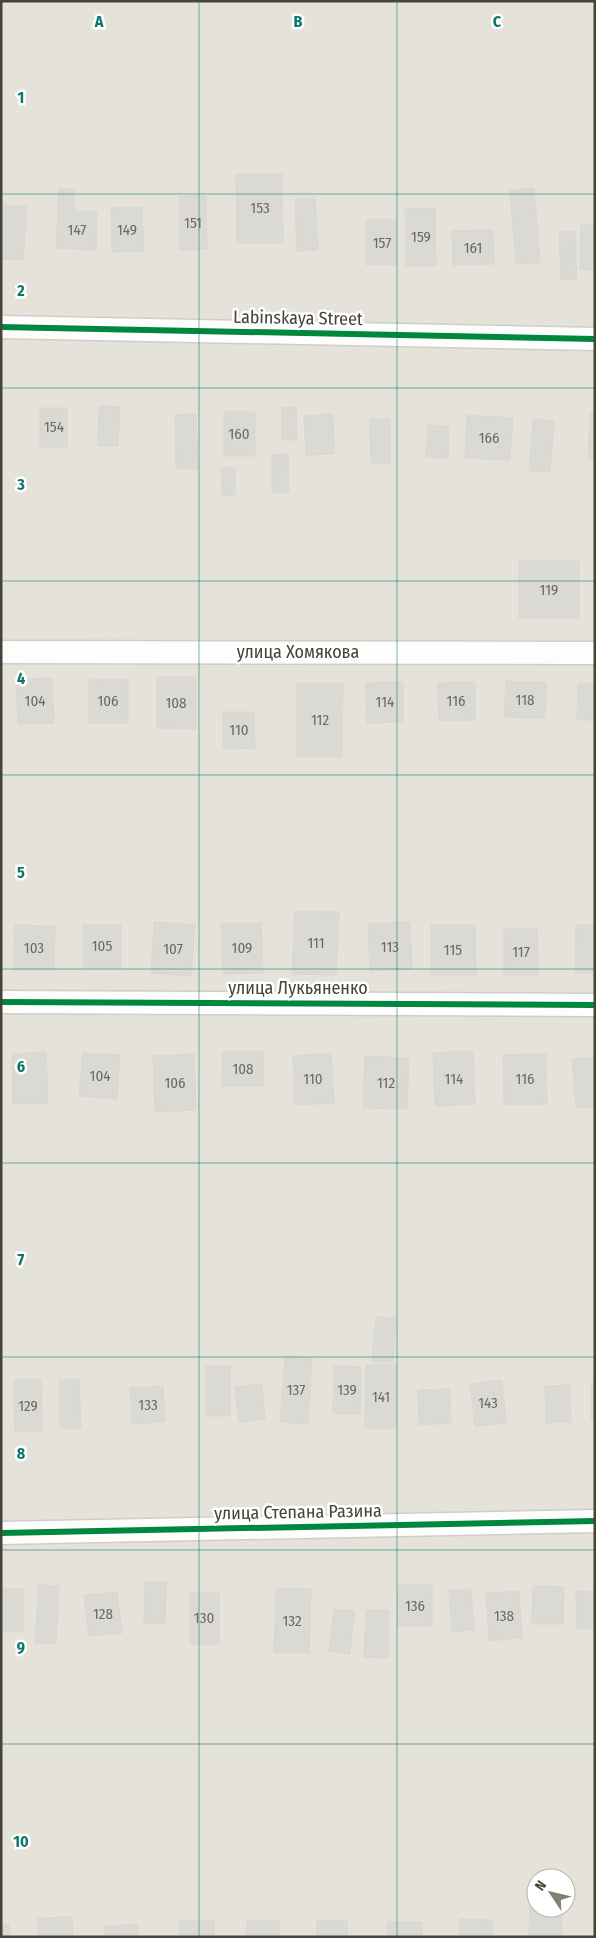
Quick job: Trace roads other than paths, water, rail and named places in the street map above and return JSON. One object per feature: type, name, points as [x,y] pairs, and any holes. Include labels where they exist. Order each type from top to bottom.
[{"type":"street","name":"Labinskaya Street","points":[[1,327],[595,339]]},
{"type":"street","name":"улица Хомякова","points":[[1,652],[595,653]]},
{"type":"street","name":"улица Лукьяненко","points":[[1,1002],[595,1005]]},
{"type":"street","name":"улица Степана Разина","points":[[1,1533],[595,1521]]}]
